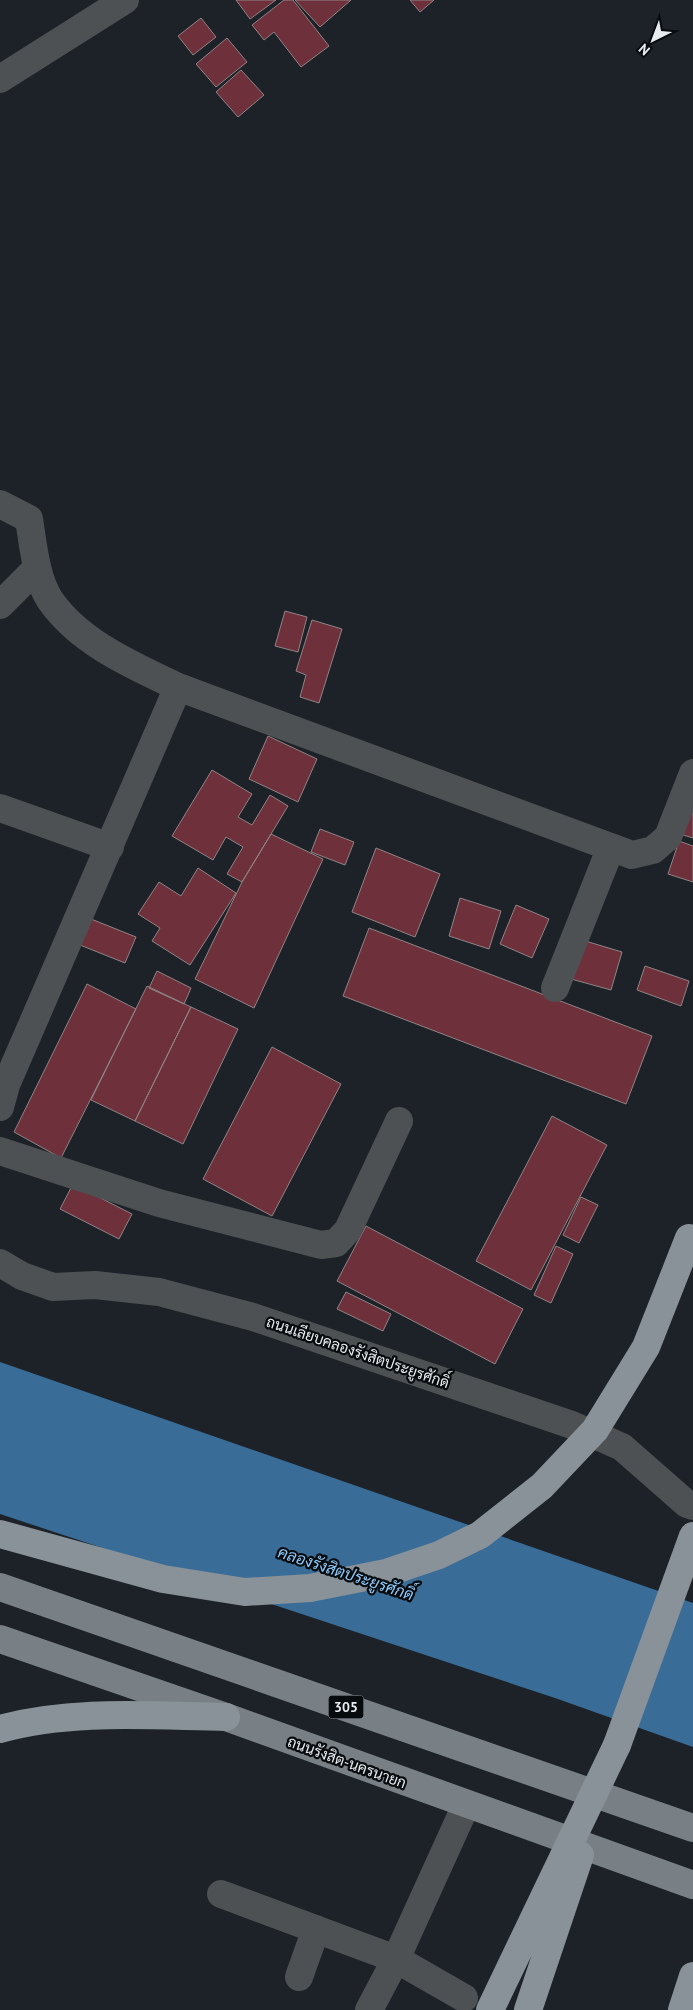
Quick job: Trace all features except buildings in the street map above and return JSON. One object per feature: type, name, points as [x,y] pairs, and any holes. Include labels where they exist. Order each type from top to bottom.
[{"type":"highway","points":[[0,1534],[163,1579],[245,1592],[310,1588],[386,1572],[439,1555],[480,1535],[542,1486],[595,1430],[646,1347],[691,1232]]},
{"type":"highway","points":[[528,2010],[616,1745],[693,1536]]},
{"type":"highway","points":[[0,1729],[80,1715],[226,1717]]},
{"type":"highway","points":[[490,2010],[616,1745]]},
{"type":"highway","points":[[682,2010],[693,1976]]},
{"type":"main road","name":"305","points":[[0,1587],[693,1828]]},
{"type":"main road","name":"ถนนรังสิต-นครนายก","points":[[0,1640],[226,1717],[466,1805],[693,1885]]},
{"type":"street","points":[[0,79],[125,0]]},
{"type":"street","points":[[0,504],[29,519],[37,568],[49,599],[74,628],[122,660],[178,687],[632,855],[653,850],[668,837],[693,773]]},
{"type":"street","points":[[0,605],[37,568]]},
{"type":"street","points":[[0,1107],[6,1085],[178,687]]},
{"type":"street","points":[[1,811],[110,847]]},
{"type":"street","points":[[555,988],[611,847]]},
{"type":"street","points":[[0,1151],[159,1203],[321,1245],[336,1243],[348,1230],[399,1121]]},
{"type":"street","name":"ถนนเลียบคลองรังสิตประยูรศักดิ์","points":[[0,1263],[22,1276],[53,1287],[95,1285],[159,1292],[253,1317],[572,1425],[622,1447],[687,1504],[693,1506]]},
{"type":"street","points":[[369,2010],[396,1959],[466,1805]]},
{"type":"street","points":[[221,1894],[396,1959],[464,1998]]},
{"type":"street","points":[[299,1977],[316,1929]]},
{"type":"water","name":"คลองรังสิตประยูรศักดิ์","points":[[0,1362],[693,1603],[693,1747],[555,1698],[0,1514]]}]
